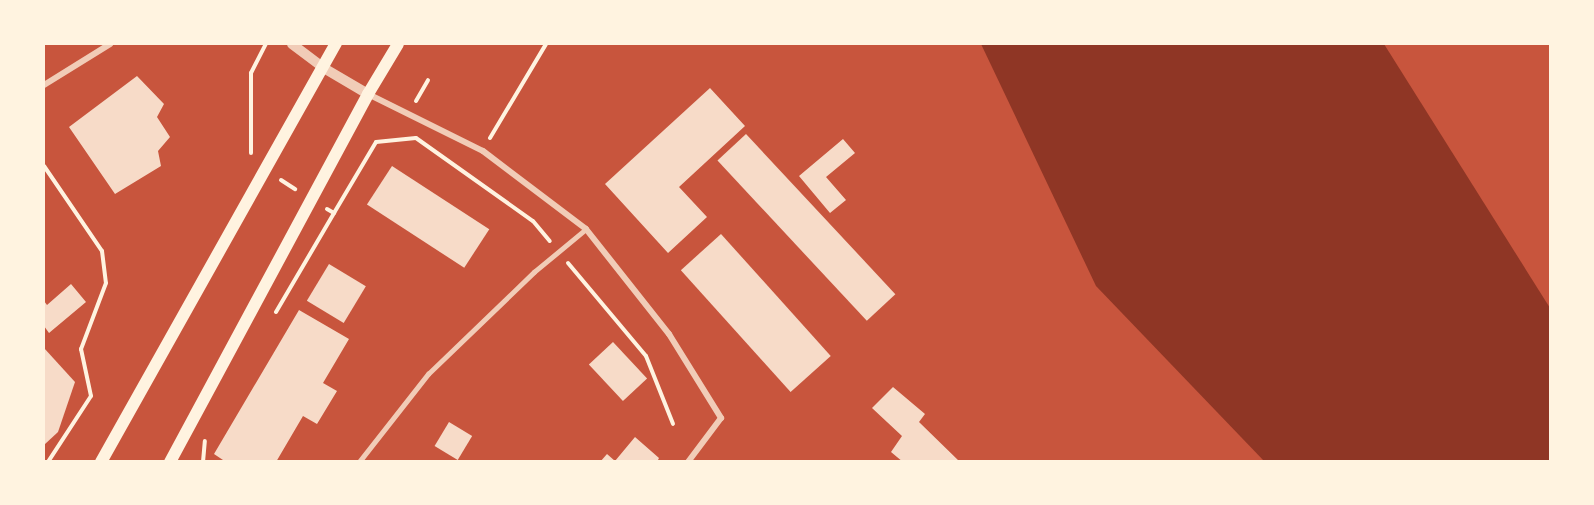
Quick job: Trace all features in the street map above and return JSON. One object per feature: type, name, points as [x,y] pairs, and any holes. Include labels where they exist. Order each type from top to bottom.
[{"type":"main road","points":[[101,462],[336,44]]},
{"type":"main road","points":[[170,462],[368,94],[398,44]]},
{"type":"street","points":[[44,85],[110,44]]},
{"type":"street","points":[[292,44],[322,67],[368,94],[483,151],[586,229],[669,334],[721,418],[688,462]]},
{"type":"lane","points":[[359,462],[428,374],[586,229]]},
{"type":"path","points":[[266,44],[251,73],[250,160],[334,213],[375,142],[416,138],[533,221],[645,356],[673,424]]},
{"type":"path","points":[[468,175],[546,44]]},
{"type":"path","points":[[44,166],[102,251],[106,283],[81,349],[91,396],[48,462]]},
{"type":"shaded area","points":[[981,44],[1384,44],[1550,308],[1550,461],[1264,461],[1096,286]]},
{"type":"building","points":[[137,76],[164,104],[157,117],[170,137],[158,151],[161,166],[115,194],[69,127]]},
{"type":"building","points":[[710,88],[745,126],[679,187],[707,217],[668,253],[605,184]]},
{"type":"building","points":[[746,134],[895,294],[867,321],[717,161]]},
{"type":"building","points":[[843,139],[855,153],[826,177],[846,200],[830,213],[799,176]]},
{"type":"building","points":[[392,166],[489,229],[464,268],[367,205]]},
{"type":"building","points":[[721,234],[831,356],[791,392],[681,270]]},
{"type":"building","points":[[329,264],[366,286],[344,323],[307,301]]},
{"type":"building","points":[[71,284],[86,302],[49,333],[44,326],[44,301],[47,305]]},
{"type":"building","points":[[299,310],[349,339],[323,383],[337,391],[317,424],[303,416],[276,462],[226,462],[214,454]]},
{"type":"building","points":[[613,342],[647,379],[623,401],[589,365]]},
{"type":"building","points":[[44,348],[75,382],[58,432],[44,445]]},
{"type":"building","points":[[893,387],[925,414],[919,422],[960,462],[903,462],[891,452],[902,436],[872,408]]},
{"type":"building","points":[[449,422],[472,436],[458,460],[435,446]]},
{"type":"building","points":[[635,437],[659,458],[657,462],[600,462],[607,454],[615,461]]}]
